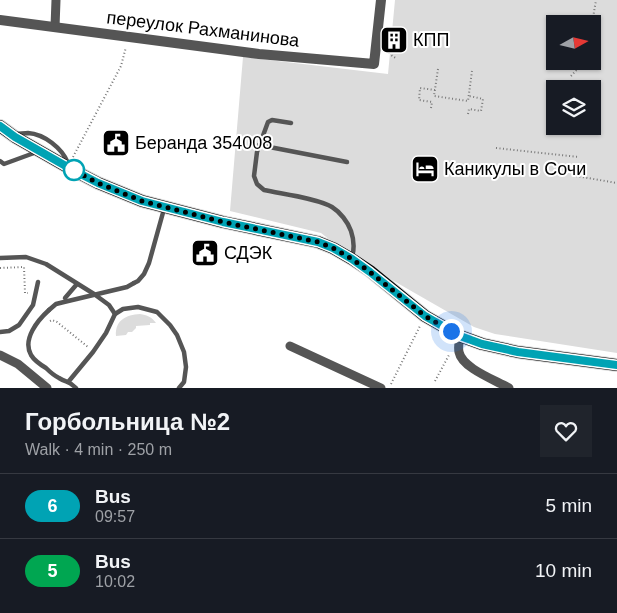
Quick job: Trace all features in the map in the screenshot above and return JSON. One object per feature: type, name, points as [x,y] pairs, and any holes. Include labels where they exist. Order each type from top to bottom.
[{"type":"main road","points":[[0,126],[35,150],[72,163],[98,183],[142,201],[223,222],[318,242],[333,248],[370,272],[425,316],[460,336],[482,344],[518,352],[617,365]]},
{"type":"street","points":[[55,27],[56,0]]},
{"type":"street","name":"переулок Рахманинова","points":[[0,20],[259,54],[374,64],[381,0]]},
{"type":"street","points":[[460,336],[459,352],[464,361],[470,367],[508,388]]},
{"type":"street","points":[[290,346],[381,388]]},
{"type":"street","points":[[3,356],[18,364],[47,388]]},
{"type":"lane","points":[[291,123],[272,120],[268,122],[257,152],[254,176],[257,184],[264,190],[320,201],[333,207],[348,223],[354,242],[352,259]]},
{"type":"lane","points":[[11,134],[28,133],[40,136],[56,146],[72,163]]},
{"type":"lane","points":[[259,145],[347,162]]},
{"type":"lane","points":[[0,161],[4,164],[34,153],[35,150]]},
{"type":"lane","points":[[76,388],[69,381],[60,379],[31,355],[29,346],[30,336],[37,323],[56,304],[127,287],[138,281],[149,263],[165,208]]},
{"type":"lane","points":[[0,258],[26,257],[46,264],[109,305],[115,314]]},
{"type":"lane","points":[[0,332],[9,331],[19,325],[33,305],[38,282]]},
{"type":"lane","points":[[65,298],[77,284]]},
{"type":"lane","points":[[69,381],[93,352],[106,333],[115,314],[123,309],[138,307],[157,312],[177,335],[184,352],[186,367],[184,382],[179,388]]},
{"type":"path","points":[[594,15],[596,0]]},
{"type":"path","points":[[389,30],[388,50],[391,56],[396,58]]},
{"type":"path","points":[[72,163],[121,66],[129,37]]},
{"type":"path","points":[[438,69],[434,96],[468,100],[472,71]]},
{"type":"path","points":[[572,76],[577,70]]},
{"type":"path","points":[[432,108],[432,102],[419,100],[420,88],[435,90]]},
{"type":"path","points":[[468,96],[484,98],[481,111],[469,109],[468,114]]},
{"type":"path","points":[[496,148],[579,157]]},
{"type":"path","points":[[576,176],[617,183]]},
{"type":"path","points":[[0,268],[24,267],[26,292],[36,293]]},
{"type":"path","points":[[52,320],[93,352]]},
{"type":"path","points":[[389,388],[422,321]]},
{"type":"path","points":[[435,381],[452,348]]},
{"type":"shaded area","name":"Каникулы в Сочи","points":[[395,0],[617,0],[617,353],[495,334],[474,327],[352,257],[321,233],[230,211],[243,57],[388,74]]},
{"type":"shaded area","points":[[140,314],[153,319],[156,323],[136,326],[132,332],[128,332],[126,335],[116,336],[117,326],[122,319]]},
{"type":"bus line","name":"6","points":[[0,126],[15,137],[71,169],[98,183],[142,201],[223,222],[318,242],[333,248],[370,272],[425,316],[460,336],[482,344],[518,352],[617,365]]},
{"type":"place","name":"КПП","points":[[394,40]]},
{"type":"place","name":"Беранда 354008","points":[[116,143]]},
{"type":"place","name":"Каникулы в Сочи","points":[[425,169]]},
{"type":"place","name":"СДЭК","points":[[205,253]]},
{"type":"route","points":[[74,170],[71,169],[98,183],[165,208],[318,242],[333,248],[370,272],[425,316],[451,331]]}]
